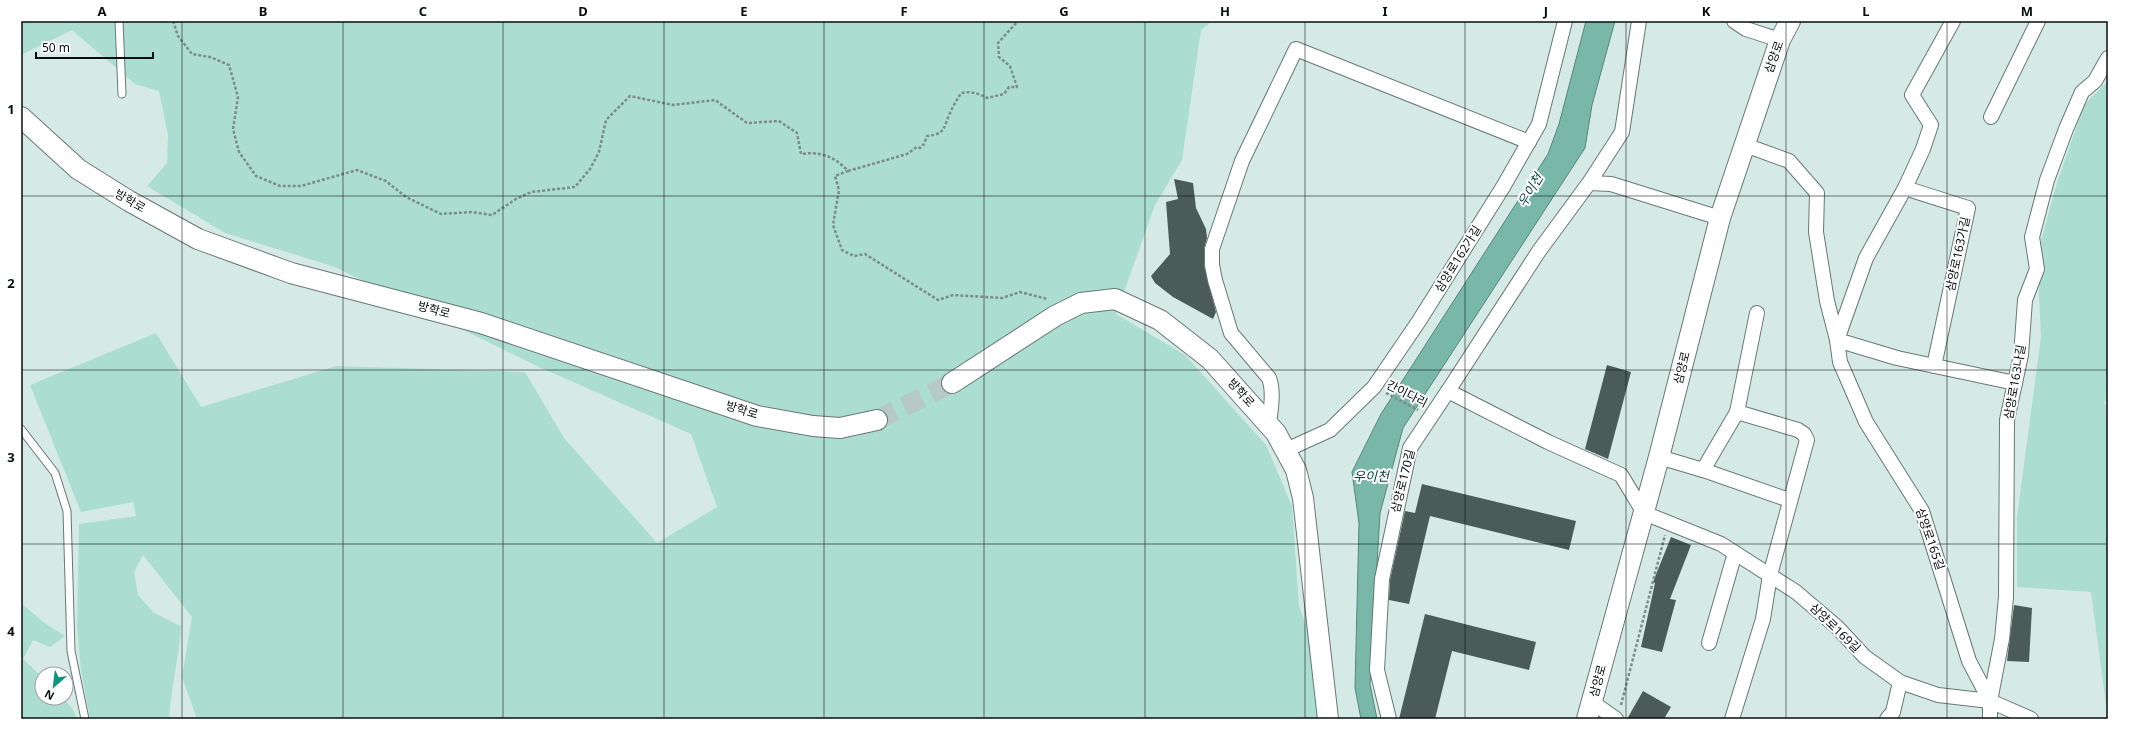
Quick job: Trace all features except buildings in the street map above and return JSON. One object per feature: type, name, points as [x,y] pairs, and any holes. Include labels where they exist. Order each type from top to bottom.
[{"type":"main road","name":"삼양로","points":[[1590,710],[1659,457],[1720,218],[1780,40],[1790,21]]},
{"type":"main road","name":"방학로","points":[[21,117],[78,169],[129,201],[198,239],[291,273],[481,323],[757,416],[813,426],[840,428],[877,420]]},
{"type":"main road","name":"방학로","points":[[952,383],[1055,316],[1081,303],[1115,299],[1160,320],[1210,359],[1269,423],[1286,450],[1296,470],[1303,498],[1328,719]]},
{"type":"street","name":"삼양로162가길","points":[[1286,450],[1330,430],[1374,388],[1428,307],[1530,142],[1539,124],[1565,21]]},
{"type":"street","name":"삼양로170길","points":[[1389,719],[1377,670],[1382,579],[1410,448],[1538,251],[1589,183],[1622,132],[1639,21]]},
{"type":"street","points":[[1734,21],[1746,29],[1780,40]]},
{"type":"street","points":[[1953,21],[1912,95],[1931,125],[1923,149],[1904,188],[1866,258],[1837,340],[1897,358],[2016,383]]},
{"type":"street","points":[[1991,117],[2038,21]]},
{"type":"street","points":[[1269,423],[1271,383],[1269,378],[1231,333],[1215,280],[1212,265],[1212,249],[1226,202],[1242,161],[1296,49],[1530,142]]},
{"type":"street","name":"삼양로163나길","points":[[1990,701],[2003,632],[2007,552],[2005,468],[2007,420],[2021,355],[2025,300],[2037,269],[2032,237],[2047,180],[2066,129],[2082,92],[2095,81],[2108,58]]},
{"type":"street","name":"삼양로165길","points":[[1745,145],[1789,161],[1817,193],[1816,232],[1827,301],[1837,340],[1840,362],[1866,422],[1922,511],[1969,661],[1990,701]]},
{"type":"street","points":[[1589,183],[1611,184],[1720,218]]},
{"type":"street","name":"삼양로163가길","points":[[1904,188],[1968,208],[1934,366]]},
{"type":"street","points":[[1703,470],[1737,412],[1757,313]]},
{"type":"street","points":[[1448,391],[1548,442],[1621,475],[1644,513]]},
{"type":"street","points":[[1732,719],[1763,619],[1770,575],[1789,500],[1807,440],[1804,434],[1798,430],[1737,412]]},
{"type":"street","points":[[1659,457],[1703,470],[1789,500]]},
{"type":"street","name":"삼양로169길","points":[[1644,513],[1721,544],[1796,592],[1837,627],[1865,657],[1900,682],[1938,695],[1990,701],[2031,719]]},
{"type":"street","points":[[1709,643],[1735,553]]},
{"type":"street","points":[[1887,719],[1893,712],[1900,682]]},
{"type":"street","points":[[1990,701],[1990,719]]},
{"type":"street","points":[[1590,710],[1618,715]]},
{"type":"lane","points":[[119,21],[122,94]]},
{"type":"lane","points":[[21,429],[55,473],[67,511],[71,651],[85,719]]},
{"type":"path","points":[[173,21],[178,36],[192,54],[210,57],[228,65],[238,97],[233,129],[239,152],[256,176],[280,186],[301,186],[357,170],[386,181],[406,197],[441,214],[472,212],[492,215],[516,199],[531,192],[574,187],[590,169],[599,152],[606,120],[630,96],[673,105],[715,100],[747,123],[779,121],[797,133],[801,154],[822,154],[838,160],[848,171]]},
{"type":"path","points":[[1018,21],[998,43],[999,57],[1010,66],[1017,87],[1009,87],[1004,94],[987,98],[968,91],[961,93],[950,114],[946,127],[938,135],[927,136],[924,144],[920,148],[917,147],[906,154],[835,176],[839,190],[833,225],[842,250],[854,256],[865,254],[938,300],[953,295],[1002,298],[1020,292],[1052,300]]},
{"type":"path","name":"간이다리","points":[[1374,388],[1431,417]]},
{"type":"path","points":[[1618,715],[1668,523]]},
{"type":"shaded area","points":[[21,21],[1212,21],[1201,30],[1182,160],[1155,205],[1116,314],[1185,355],[1266,445],[1292,506],[1299,606],[1315,650],[1322,719],[197,719],[182,677],[192,617],[143,555],[134,572],[138,595],[154,613],[181,626],[169,719],[90,719],[81,670],[77,627],[79,524],[136,516],[133,502],[81,512],[30,385],[156,333],[201,407],[336,366],[525,372],[564,438],[657,543],[717,507],[691,434],[539,367],[335,267],[225,233],[147,186],[167,163],[168,135],[159,91],[135,84],[72,30],[21,55]]},
{"type":"shaded area","points":[[2108,81],[2108,398],[2104,402],[2108,410],[2108,707],[2106,705],[2091,592],[2017,587],[2017,517],[2041,337],[2039,295],[2041,241],[2056,186],[2084,105]]},
{"type":"shaded area","points":[[21,603],[43,622],[65,636],[50,647],[33,640],[23,659],[34,669],[34,706],[70,706],[77,719],[21,719]]},
{"type":"water","name":"우이천","points":[[1586,21],[1615,21],[1592,105],[1585,148],[1403,428],[1380,513],[1370,684],[1377,719],[1361,719],[1355,688],[1359,523],[1352,472],[1381,414],[1548,154],[1559,124]]},
{"type":"tunnel","points":[[877,420],[952,383]]}]
